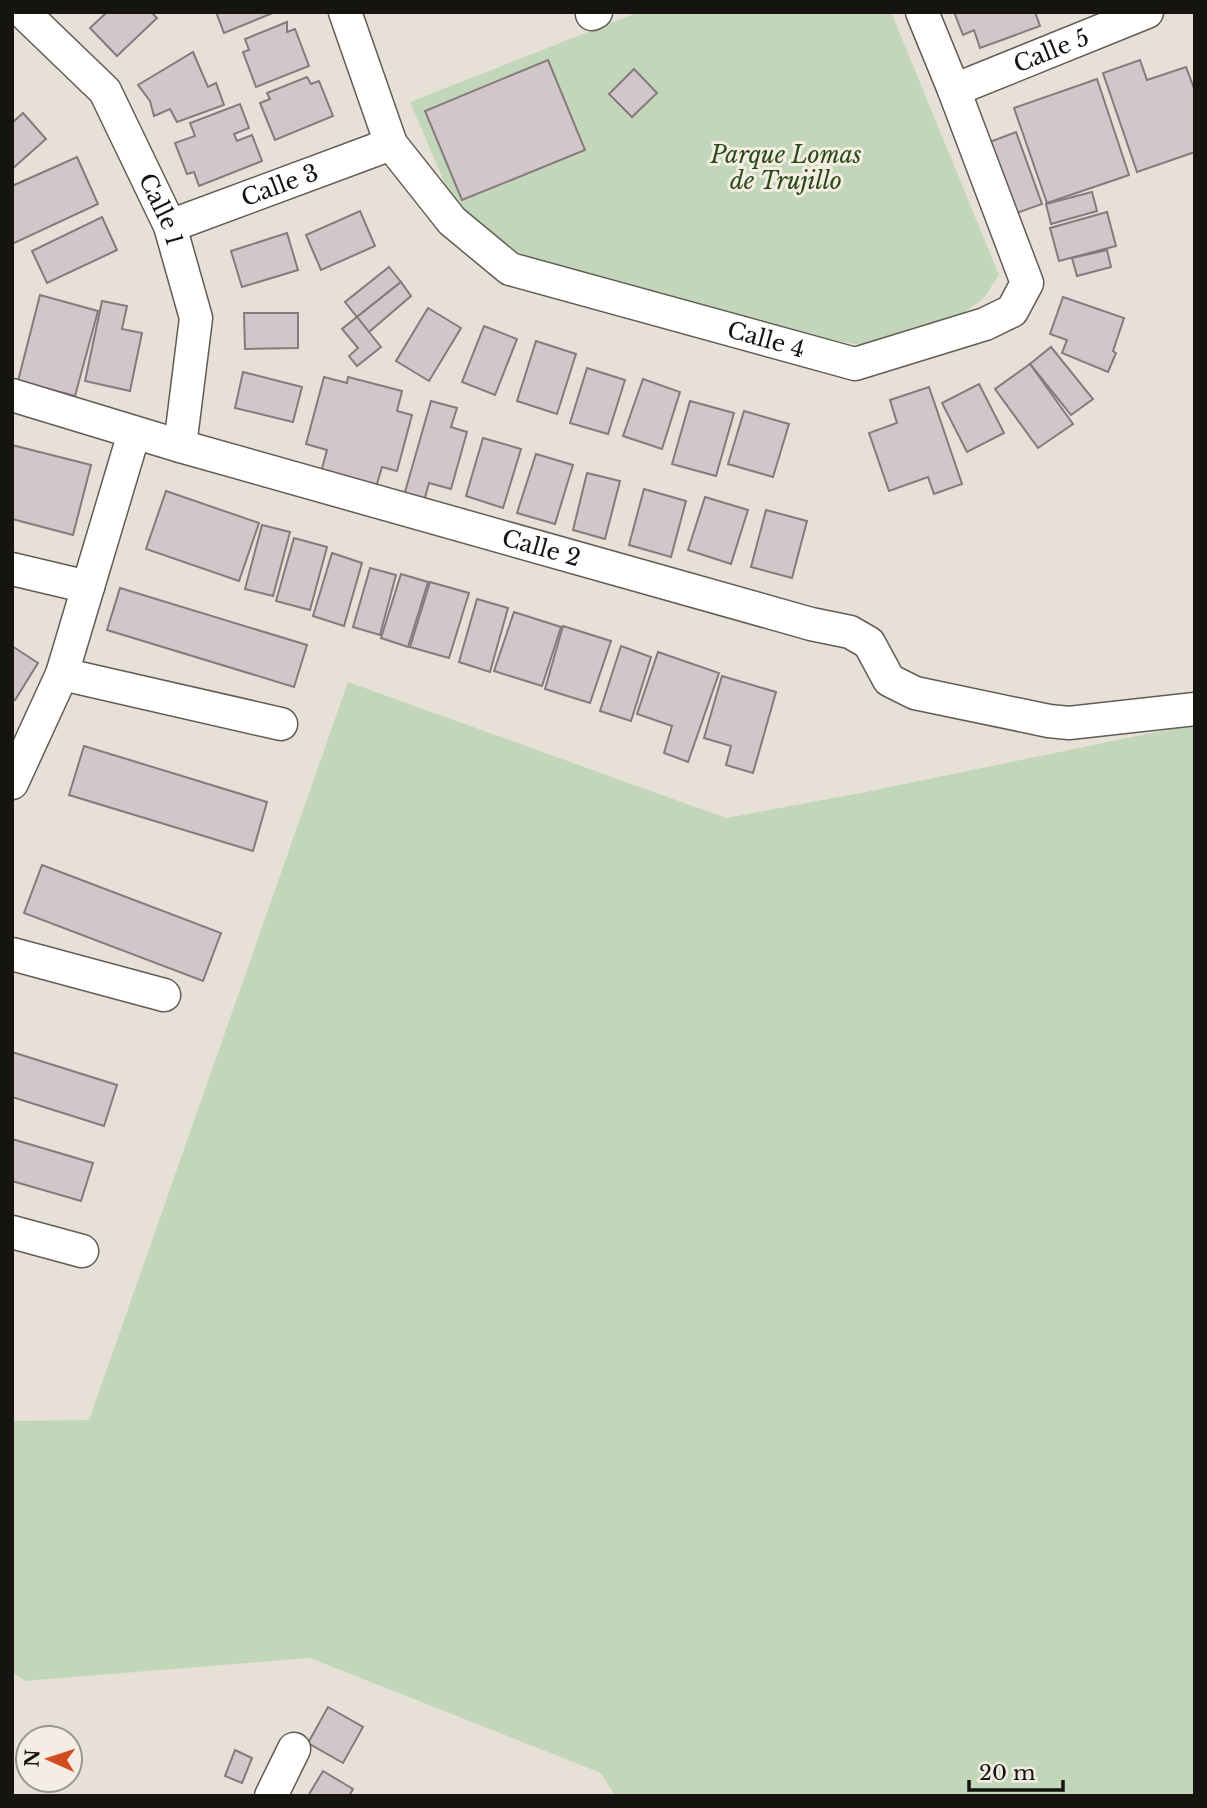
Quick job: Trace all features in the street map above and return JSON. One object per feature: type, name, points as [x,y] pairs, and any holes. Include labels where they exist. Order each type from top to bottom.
[{"type":"street","name":"Calle 1","points":[[23,12],[105,91],[170,226],[196,318],[180,446]]},
{"type":"street","name":"Calle 4","points":[[345,12],[391,144],[452,221],[510,269],[855,364],[985,324],[1012,311],[1027,283],[922,12]]},
{"type":"street","name":"Calle 5","points":[[954,90],[1147,12]]},
{"type":"street","name":"Calle 3","points":[[170,226],[391,144]]},
{"type":"street","name":"Calle 2","points":[[12,395],[134,433],[811,624],[850,632],[869,643],[889,680],[915,693],[1069,723],[1195,709]]},
{"type":"street","points":[[14,773],[62,674],[134,433]]},
{"type":"street","points":[[12,569],[88,587]]},
{"type":"street","points":[[62,674],[281,724]]},
{"type":"street","points":[[12,954],[164,995]]},
{"type":"street","points":[[12,1232],[82,1251]]},
{"type":"street","points":[[271,1796],[294,1749]]},
{"type":"green space","name":"Parque Lomas de Trujillo","points":[[639,12],[891,12],[999,275],[983,299],[956,318],[861,345],[812,336],[530,260],[485,233],[454,205],[410,102]]},
{"type":"green space","points":[[348,682],[726,818],[1195,724],[1195,1796],[615,1796],[601,1773],[310,1658],[25,1681],[12,1672],[12,1421],[89,1420]]},
{"type":"building","points":[[107,12],[151,12],[157,18],[117,56],[90,28]]},
{"type":"building","points":[[216,12],[275,12],[224,33]]},
{"type":"building","points":[[954,12],[1035,12],[1040,26],[980,48],[974,30],[963,35]]},
{"type":"building","points":[[287,22],[287,32],[295,29],[309,66],[256,87],[243,52],[249,50],[245,39]]},
{"type":"building","points":[[193,52],[208,87],[216,83],[224,105],[177,122],[170,109],[154,116],[150,101],[138,85]]},
{"type":"building","points":[[548,60],[585,150],[462,200],[425,111]]},
{"type":"building","points":[[1140,60],[1147,80],[1186,67],[1195,91],[1195,152],[1137,172],[1103,73]]},
{"type":"building","points":[[634,69],[657,93],[632,117],[609,94]]},
{"type":"building","points":[[307,77],[311,84],[319,81],[333,116],[275,140],[260,103],[270,99],[267,93]]},
{"type":"building","points":[[1097,79],[1129,175],[1047,203],[1014,108]]},
{"type":"building","points":[[240,104],[249,128],[234,134],[237,141],[252,135],[262,161],[199,186],[194,172],[187,174],[175,143],[195,136],[190,123]]},
{"type":"building","points":[[23,113],[46,139],[12,169],[12,123]]},
{"type":"building","points":[[1016,132],[1042,204],[1014,214],[987,143]]},
{"type":"building","points":[[77,157],[98,204],[12,244],[12,186]]},
{"type":"building","points":[[1092,192],[1097,211],[1051,224],[1046,204]]},
{"type":"building","points":[[360,211],[375,246],[321,270],[306,235]]},
{"type":"building","points":[[1107,212],[1116,246],[1059,261],[1050,228]]},
{"type":"building","points":[[102,217],[117,250],[47,283],[32,251]]},
{"type":"building","points":[[287,233],[298,270],[242,287],[231,251]]},
{"type":"building","points":[[1107,250],[1111,267],[1077,276],[1072,258]]},
{"type":"building","points":[[389,267],[401,282],[357,317],[345,302]]},
{"type":"building","points":[[401,282],[411,296],[369,332],[357,317]]},
{"type":"building","points":[[40,295],[98,311],[75,396],[18,381]]},
{"type":"building","points":[[1063,297],[1124,318],[1113,351],[1116,353],[1108,372],[1062,353],[1067,340],[1050,334]]},
{"type":"building","points":[[102,301],[127,306],[122,329],[142,333],[130,391],[85,381]]},
{"type":"building","points":[[428,308],[461,328],[429,381],[396,361]]},
{"type":"building","points":[[244,313],[298,313],[298,348],[245,349]]},
{"type":"building","points":[[357,317],[381,347],[357,366],[349,356],[358,348],[342,329]]},
{"type":"building","points":[[484,326],[517,339],[495,395],[462,382]]},
{"type":"building","points":[[536,341],[576,354],[557,414],[517,401]]},
{"type":"building","points":[[1051,347],[1093,399],[1071,415],[1030,364]]},
{"type":"building","points":[[1030,364],[1073,424],[1038,448],[995,389]]},
{"type":"building","points":[[587,368],[625,380],[608,434],[570,423]]},
{"type":"building","points":[[243,372],[302,387],[293,422],[235,408]]},
{"type":"building","points":[[324,377],[347,383],[348,377],[402,391],[397,411],[412,415],[397,471],[382,467],[376,487],[321,472],[327,450],[306,444]]},
{"type":"building","points":[[643,379],[680,392],[662,449],[623,436]]},
{"type":"building","points":[[979,384],[1004,433],[967,452],[942,403]]},
{"type":"building","points":[[929,387],[962,484],[934,494],[928,477],[889,491],[869,433],[897,423],[890,400]]},
{"type":"building","points":[[431,401],[457,408],[451,427],[467,432],[451,489],[429,483],[423,505],[403,499]]},
{"type":"building","points":[[690,401],[734,413],[716,476],[672,464]]},
{"type":"building","points":[[744,411],[789,424],[773,477],[728,464]]},
{"type":"building","points":[[483,438],[521,449],[503,508],[466,496]]},
{"type":"building","points":[[12,445],[91,465],[73,535],[12,519]]},
{"type":"building","points":[[536,454],[573,465],[555,524],[517,513]]},
{"type":"building","points":[[587,473],[620,481],[605,539],[573,530]]},
{"type":"building","points":[[644,489],[686,501],[671,557],[629,545]]},
{"type":"building","points":[[166,491],[259,523],[239,581],[146,549]]},
{"type":"building","points":[[705,497],[748,510],[731,564],[688,550]]},
{"type":"building","points":[[766,510],[807,521],[792,578],[751,567]]},
{"type":"building","points":[[262,525],[290,532],[273,596],[245,589]]},
{"type":"building","points":[[294,538],[327,547],[310,610],[276,601]]},
{"type":"building","points":[[332,553],[362,563],[344,626],[313,616]]},
{"type":"building","points":[[370,568],[396,575],[380,635],[353,627]]},
{"type":"building","points":[[401,574],[428,582],[408,647],[381,638]]},
{"type":"building","points":[[430,582],[469,593],[449,658],[410,647]]},
{"type":"building","points":[[120,588],[307,645],[294,687],[107,630]]},
{"type":"building","points":[[477,599],[508,608],[490,672],[459,662]]},
{"type":"building","points":[[514,612],[561,627],[542,686],[494,671]]},
{"type":"building","points":[[563,626],[611,641],[590,703],[545,689]]},
{"type":"building","points":[[12,646],[38,663],[15,700],[12,699]]},
{"type":"building","points":[[621,646],[651,657],[631,721],[600,711]]},
{"type":"building","points":[[658,652],[719,673],[688,762],[664,753],[672,726],[637,714]]},
{"type":"building","points":[[722,676],[776,692],[753,773],[726,765],[731,746],[704,738]]},
{"type":"building","points":[[84,746],[267,802],[253,851],[69,795]]},
{"type":"building","points":[[42,865],[221,933],[203,981],[24,913]]},
{"type":"building","points":[[12,1052],[117,1085],[104,1126],[12,1097]]},
{"type":"building","points":[[12,1139],[93,1163],[81,1201],[12,1181]]},
{"type":"building","points":[[328,1707],[363,1727],[343,1763],[308,1743]]},
{"type":"building","points":[[235,1750],[252,1758],[242,1783],[225,1776]]},
{"type":"building","points":[[323,1771],[353,1789],[349,1796],[308,1796]]}]
